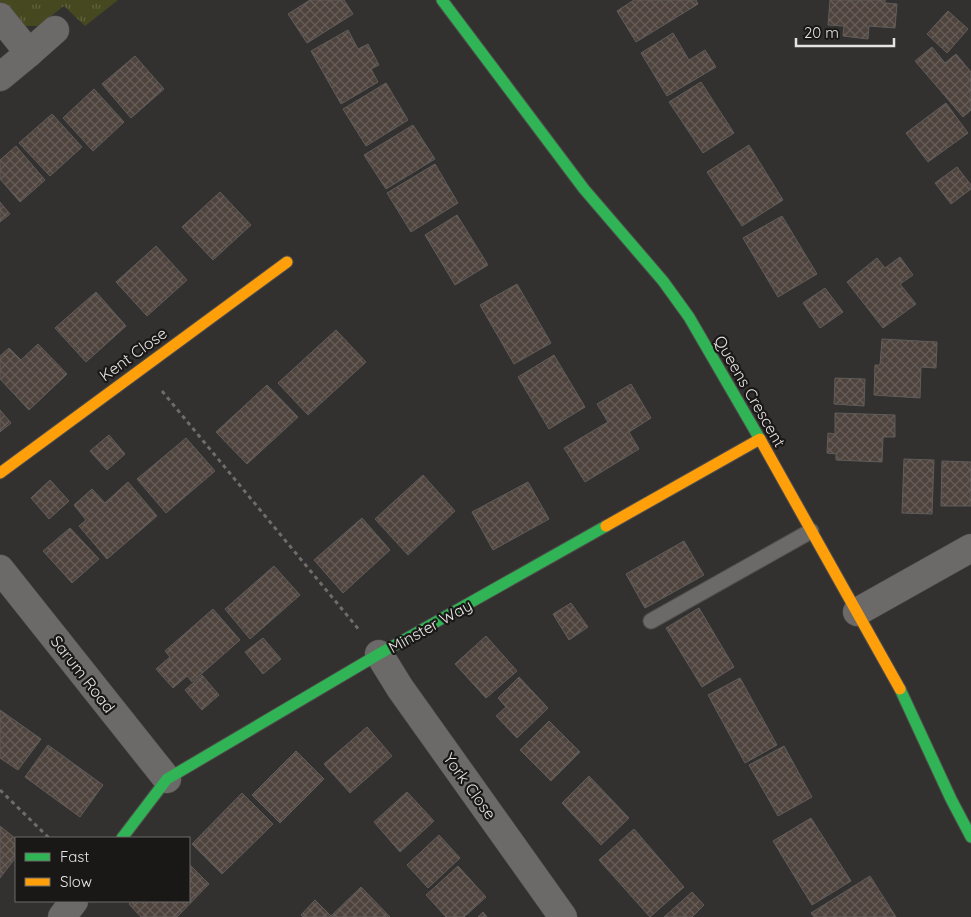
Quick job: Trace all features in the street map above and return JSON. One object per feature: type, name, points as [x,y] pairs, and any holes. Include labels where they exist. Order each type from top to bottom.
[{"type":"street","name":"Queens Crescent","points":[[442,0],[584,189],[663,281],[688,317],[760,439],[904,696],[949,795],[971,837]]},
{"type":"street","points":[[0,17],[29,54]]},
{"type":"street","points":[[0,77],[55,30]]},
{"type":"street","name":"Kent Close","points":[[0,473],[287,262]]},
{"type":"street","name":"Minster Way","points":[[123,837],[167,779],[379,654],[760,439]]},
{"type":"street","points":[[857,612],[971,548]]},
{"type":"street","name":"Sarum Road","points":[[0,569],[167,779]]},
{"type":"street","name":"York Close","points":[[379,654],[400,688],[563,917]]},
{"type":"street","points":[[62,917],[73,902]]},
{"type":"lane","points":[[651,621],[811,531]]},
{"type":"path","points":[[142,367],[379,654]]},
{"type":"path","points":[[0,790],[48,837]]},
{"type":"green space","points":[[0,0],[118,0],[85,26],[64,6],[38,26],[23,26],[0,9]]},
{"type":"building","points":[[310,0],[344,0],[353,14],[307,43],[288,14]]},
{"type":"building","points":[[634,0],[696,0],[698,4],[636,42],[617,11]]},
{"type":"building","points":[[830,0],[885,0],[885,3],[897,4],[895,28],[869,26],[868,39],[843,36],[844,26],[828,25]]},
{"type":"building","points":[[948,11],[968,29],[947,53],[927,34]]},
{"type":"building","points":[[348,30],[358,49],[368,44],[379,65],[371,69],[378,82],[341,104],[311,51]]},
{"type":"building","points":[[673,33],[689,60],[705,50],[716,67],[667,96],[641,53]]},
{"type":"building","points":[[932,47],[945,63],[956,54],[971,72],[971,110],[963,117],[915,61]]},
{"type":"building","points":[[135,56],[164,89],[131,118],[102,84]]},
{"type":"building","points":[[701,82],[734,133],[703,153],[669,102]]},
{"type":"building","points":[[386,83],[408,120],[366,146],[343,109]]},
{"type":"building","points":[[94,89],[124,122],[93,151],[63,118]]},
{"type":"building","points":[[946,103],[968,133],[928,162],[906,133]]},
{"type":"building","points":[[52,114],[82,147],[50,176],[19,143]]},
{"type":"building","points":[[413,125],[435,159],[386,189],[364,155]]},
{"type":"building","points":[[749,145],[783,200],[742,226],[707,172]]},
{"type":"building","points":[[16,146],[45,180],[20,202],[0,179],[0,160]]},
{"type":"building","points":[[435,164],[458,203],[411,232],[387,193]]},
{"type":"building","points":[[957,167],[971,185],[971,189],[951,204],[935,183]]},
{"type":"building","points":[[220,192],[251,225],[213,260],[182,227]]},
{"type":"building","points":[[0,202],[10,214],[0,222]]},
{"type":"building","points":[[457,215],[488,265],[455,285],[425,235]]},
{"type":"building","points":[[782,216],[817,274],[778,297],[743,238]]},
{"type":"building","points":[[156,246],[187,280],[147,316],[116,282]]},
{"type":"building","points":[[900,257],[913,275],[900,284],[916,304],[883,328],[847,282],[877,258],[885,268]]},
{"type":"building","points":[[517,284],[551,343],[514,364],[480,305]]},
{"type":"building","points":[[825,288],[843,312],[820,328],[803,303]]},
{"type":"building","points":[[96,292],[126,326],[86,362],[55,328]]},
{"type":"building","points":[[336,330],[366,362],[308,415],[278,383]]},
{"type":"building","points":[[882,339],[937,342],[936,368],[921,367],[920,398],[874,395],[875,365],[880,365]]},
{"type":"building","points":[[38,344],[67,374],[29,410],[0,379],[0,356],[9,348],[21,360]]},
{"type":"building","points":[[554,355],[585,407],[549,429],[518,377]]},
{"type":"building","points":[[835,378],[865,379],[864,406],[834,404]]},
{"type":"building","points":[[631,384],[651,418],[629,432],[639,449],[585,482],[564,448],[608,422],[597,404]]},
{"type":"building","points":[[267,385],[298,417],[247,464],[216,432]]},
{"type":"building","points":[[0,410],[11,423],[0,432]]},
{"type":"building","points":[[835,413],[895,415],[895,437],[883,437],[882,462],[836,460],[836,454],[827,453],[828,433],[835,434]]},
{"type":"building","points":[[109,435],[125,454],[107,470],[90,451]]},
{"type":"building","points":[[186,438],[215,471],[166,513],[137,479]]},
{"type":"building","points":[[904,459],[934,460],[932,514],[902,513]]},
{"type":"building","points":[[942,461],[971,462],[971,506],[941,506]]},
{"type":"building","points":[[423,475],[455,511],[408,555],[375,519]]},
{"type":"building","points":[[50,480],[69,501],[49,519],[31,498]]},
{"type":"building","points":[[128,482],[157,516],[107,559],[79,526],[86,520],[74,505],[92,489],[105,503]]},
{"type":"building","points":[[528,482],[549,519],[493,550],[472,512]]},
{"type":"building","points":[[362,518],[390,550],[343,593],[314,560]]},
{"type":"building","points":[[70,528],[99,559],[72,583],[43,551]]},
{"type":"building","points":[[684,541],[704,575],[645,608],[626,574]]},
{"type":"building","points":[[274,566],[300,595],[250,639],[225,609]]},
{"type":"building","points":[[571,603],[588,627],[569,640],[553,614]]},
{"type":"building","points":[[699,608],[734,667],[702,687],[666,628]]},
{"type":"building","points":[[213,609],[240,640],[192,682],[187,676],[173,688],[156,669],[170,657],[165,651]]},
{"type":"building","points":[[486,636],[517,671],[486,698],[455,664]]},
{"type":"building","points":[[263,638],[281,659],[263,674],[245,652]]},
{"type":"building","points":[[202,675],[219,695],[202,710],[185,690]]},
{"type":"building","points":[[519,677],[548,708],[517,738],[496,716],[506,707],[498,698]]},
{"type":"building","points":[[740,678],[777,745],[745,763],[708,695]]},
{"type":"building","points":[[0,710],[41,739],[18,770],[0,758]]},
{"type":"building","points":[[549,721],[580,752],[551,781],[520,750]]},
{"type":"building","points":[[367,727],[392,756],[350,793],[324,764]]},
{"type":"building","points":[[48,745],[103,785],[80,817],[25,777]]},
{"type":"building","points":[[784,746],[812,797],[778,816],[749,765]]},
{"type":"building","points":[[296,751],[324,779],[280,823],[252,795]]},
{"type":"building","points":[[589,776],[629,818],[601,845],[562,803]]},
{"type":"building","points":[[407,792],[434,821],[400,852],[374,822]]},
{"type":"building","points":[[242,793],[273,824],[222,874],[192,844]]},
{"type":"building","points":[[811,818],[851,881],[812,905],[773,841]]},
{"type":"building","points":[[0,826],[15,838],[15,858],[0,878]]},
{"type":"building","points":[[634,829],[684,887],[650,917],[599,860]]},
{"type":"building","points":[[439,835],[460,858],[428,888],[407,865]]},
{"type":"building","points":[[190,865],[209,884],[177,917],[141,917],[129,904],[131,902],[190,902]]},
{"type":"building","points":[[458,866],[486,897],[464,917],[446,917],[426,895]]},
{"type":"building","points":[[870,876],[896,917],[814,917],[811,913]]},
{"type":"building","points":[[361,887],[390,917],[303,917],[301,915],[315,900],[331,916]]},
{"type":"building","points":[[692,892],[704,905],[692,917],[664,917]]},
{"type":"building","points":[[483,912],[487,917],[478,917]]},
{"type":"traffic: fast","points":[[442,0],[584,189],[663,281],[689,317],[761,441]]},
{"type":"traffic: fast","points":[[123,837],[167,779],[379,654],[606,526]]},
{"type":"traffic: fast","points":[[900,689],[951,799],[971,837]]},
{"type":"traffic: slow","points":[[0,473],[287,262]]},
{"type":"traffic: slow","points":[[606,526],[760,439]]},
{"type":"traffic: slow","points":[[761,441],[900,689]]}]
